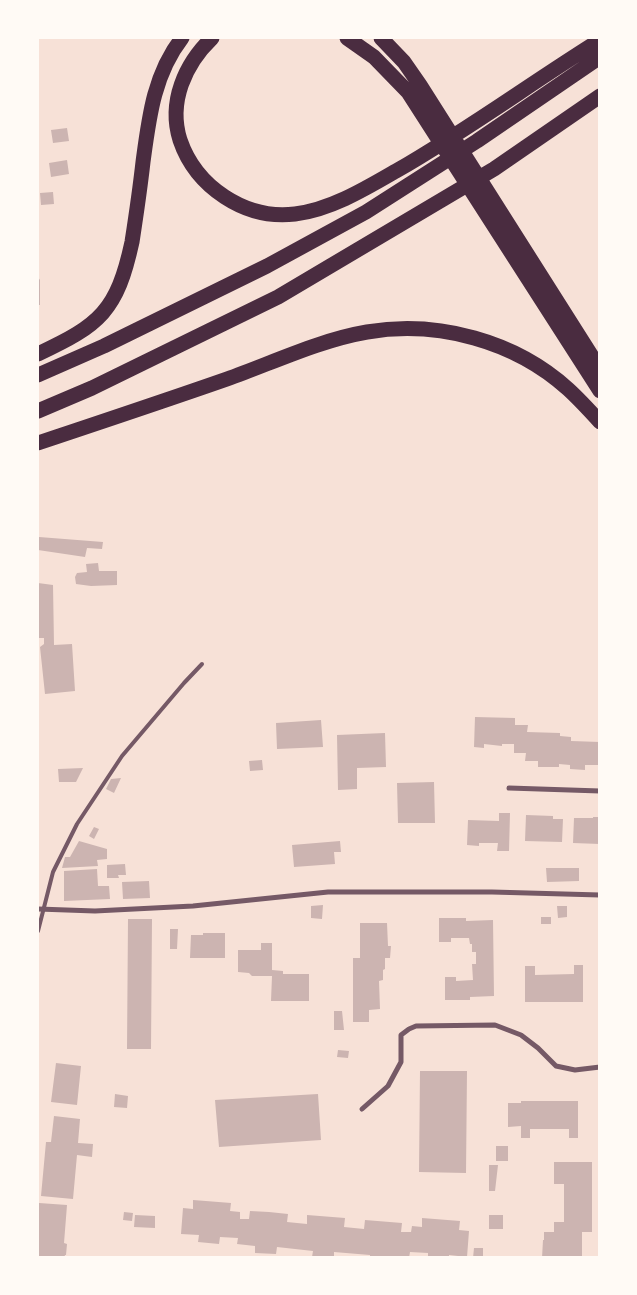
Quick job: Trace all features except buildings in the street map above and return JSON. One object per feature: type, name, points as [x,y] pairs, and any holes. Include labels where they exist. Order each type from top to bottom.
[{"type":"highway","points":[[38,354],[61,343],[95,322],[111,303],[117,292],[128,263],[132,242],[153,98],[170,54],[182,38]]},
{"type":"highway","points":[[212,38],[196,56],[180,85],[176,123],[186,155],[205,182],[230,201],[252,210],[283,215],[296,214],[322,207],[374,184],[417,159],[600,40]]},
{"type":"highway","points":[[348,38],[414,88]]},
{"type":"highway","points":[[381,38],[404,62],[428,121],[600,369]]},
{"type":"highway","points":[[38,375],[104,346],[267,266],[366,212],[477,141],[600,57]]},
{"type":"highway","points":[[38,411],[92,388],[278,297],[494,169],[600,96]]},
{"type":"highway","points":[[516,250],[600,391]]},
{"type":"highway","points":[[38,443],[320,345],[367,332],[405,329],[442,331],[485,341],[504,348],[554,378],[568,389],[600,422]]},
{"type":"street","points":[[509,788],[600,791]]},
{"type":"street","points":[[40,909],[94,911],[193,906],[328,892],[492,892],[600,896]]},
{"type":"street","points":[[362,1109],[388,1086],[400,1062],[401,1035],[416,1026],[495,1025],[521,1035],[538,1048],[556,1066],[575,1070],[600,1067]]},
{"type":"lane","points":[[38,931],[40,909],[53,872],[77,824],[122,756],[202,664]]}]
